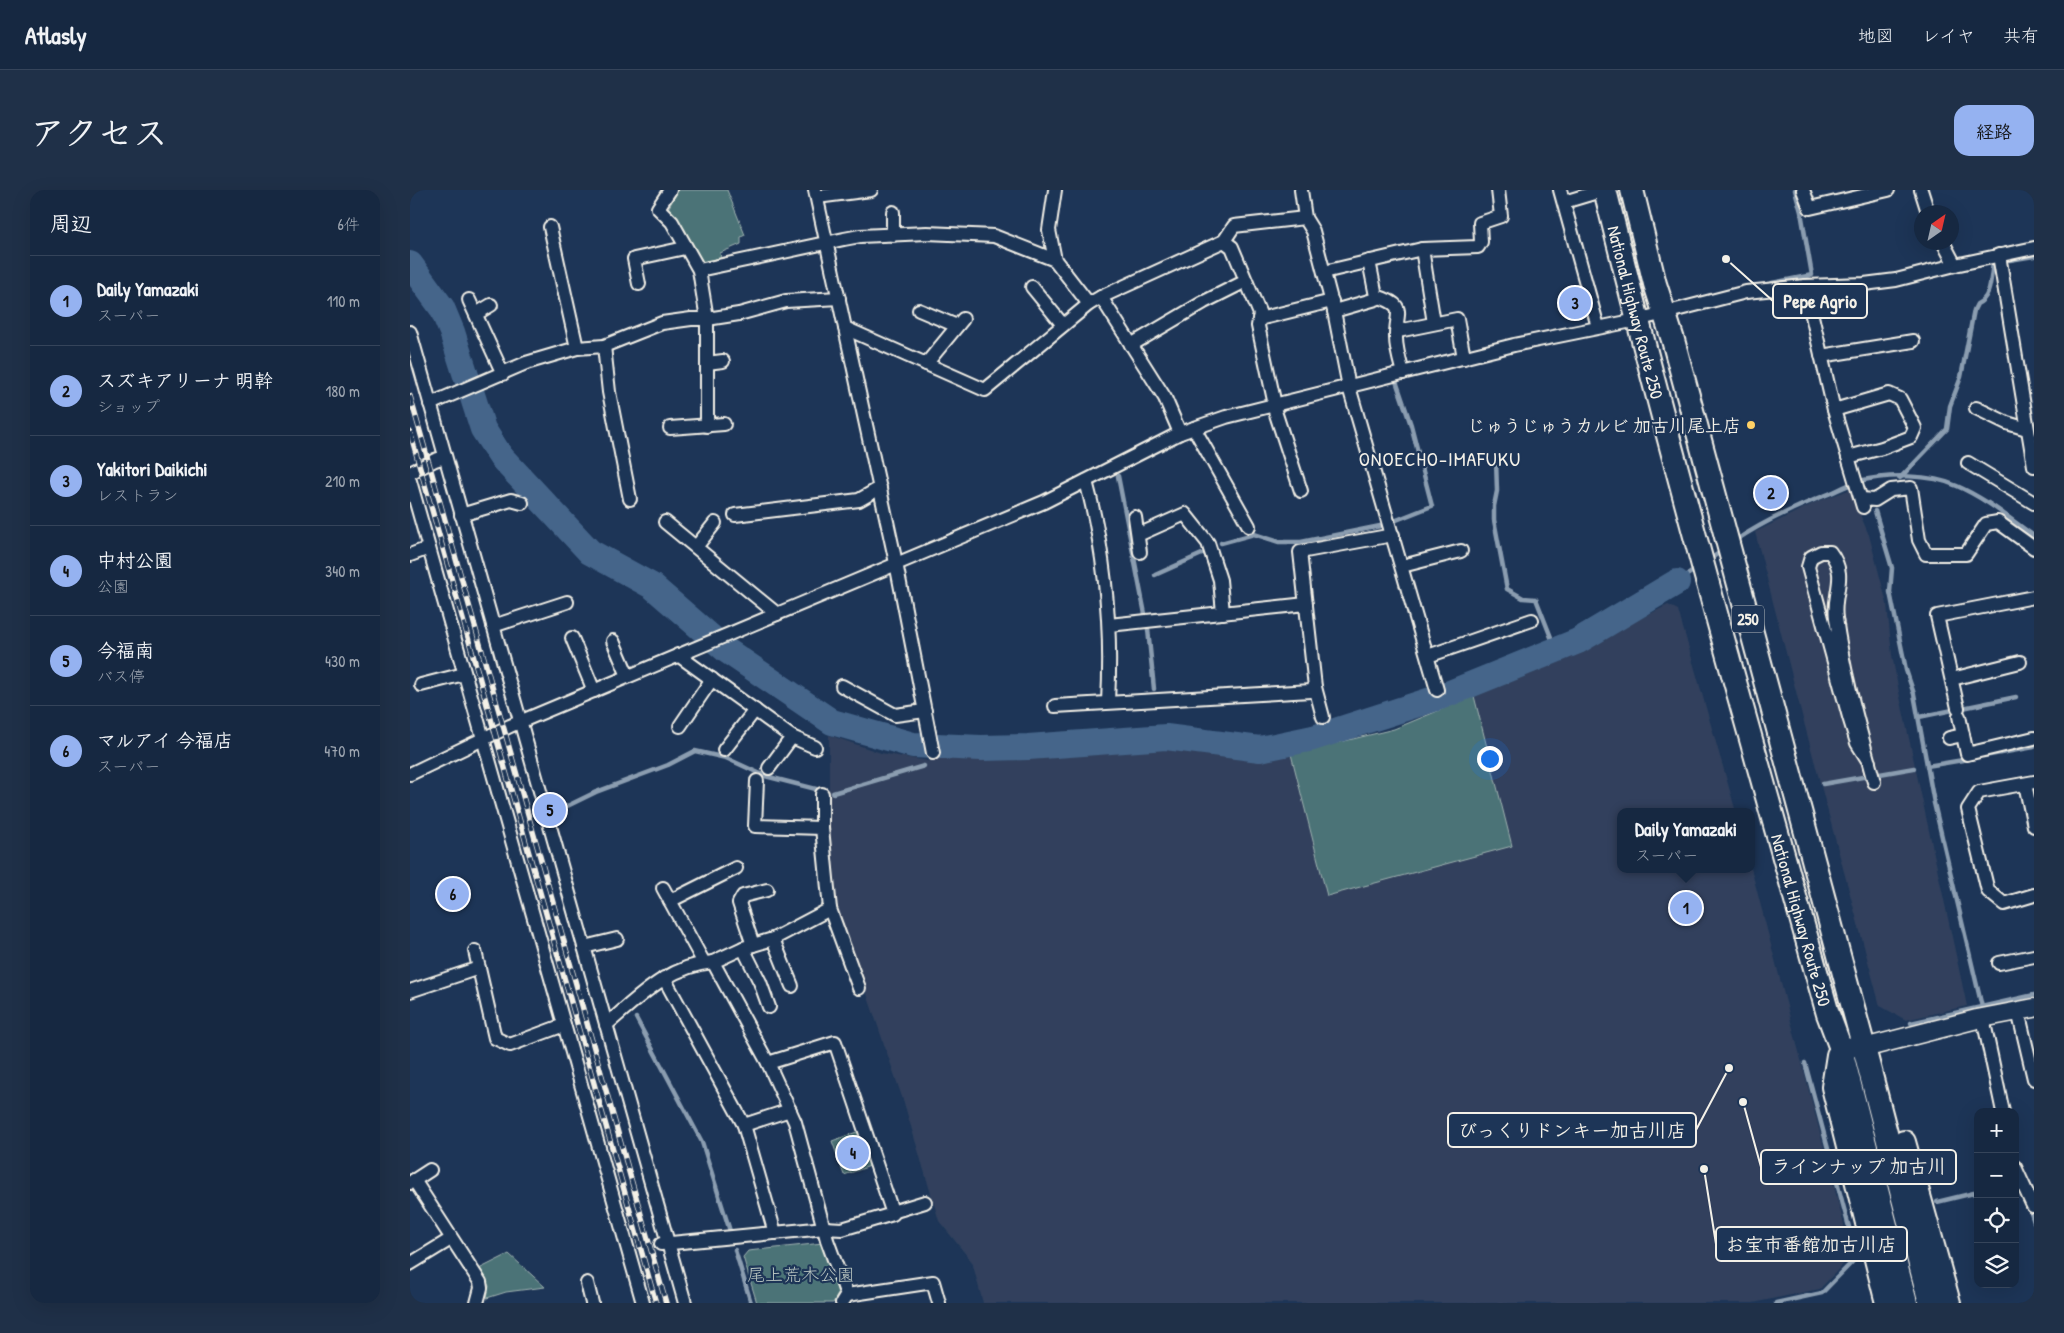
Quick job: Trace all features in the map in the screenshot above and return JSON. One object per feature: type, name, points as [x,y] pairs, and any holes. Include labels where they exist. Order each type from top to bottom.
[{"type":"highway","name":"National Highway Route 250","points":[[1605,190],[1637,320],[1771,814],[1828,1014],[1840,1046],[1906,1303]]},
{"type":"highway","name":"National Highway Route 250","points":[[1632,190],[1654,284],[1664,313],[1864,1048],[1930,1303]]},
{"type":"highway","points":[[1840,1046],[1833,1087],[1887,1303]]},
{"type":"highway","name":"250","points":[[1864,1048],[1887,1079],[1949,1303]]},
{"type":"street","points":[[670,190],[653,208],[672,222],[699,270],[708,319],[707,426]]},
{"type":"street","points":[[871,190],[816,194],[896,563],[932,748]]},
{"type":"street","points":[[1055,190],[1049,230],[1055,260],[1089,304]]},
{"type":"street","points":[[1300,190],[1305,218],[1313,231],[1333,306],[1349,387],[1437,690]]},
{"type":"street","points":[[1324,272],[1422,249],[1478,247],[1481,242],[1480,223],[1501,216],[1498,190]]},
{"type":"street","points":[[1598,327],[1562,196],[1605,190]]},
{"type":"street","points":[[1803,190],[1810,208],[1888,190]]},
{"type":"street","points":[[1921,190],[1926,205]]},
{"type":"street","points":[[893,212],[893,235]]},
{"type":"street","points":[[845,328],[985,390],[1101,296],[1224,241],[1234,226],[1305,218]]},
{"type":"street","points":[[550,227],[576,348]]},
{"type":"street","points":[[699,270],[860,236],[927,234],[994,236],[1055,260]]},
{"type":"street","points":[[1224,241],[1232,247],[1260,314],[1258,326],[1274,405],[1300,491]]},
{"type":"street","points":[[639,284],[634,259],[685,248]]},
{"type":"street","points":[[410,774],[520,722],[678,655],[706,646],[896,563],[1044,502],[1180,433],[1226,417],[1464,358],[1598,327],[1637,320],[1746,292],[1896,280],[2034,248]]},
{"type":"street","points":[[1422,249],[1434,323]]},
{"type":"street","points":[[1947,250],[1955,265]]},
{"type":"street","points":[[1999,255],[2028,387],[2027,429],[2034,461]]},
{"type":"street","points":[[1369,261],[1376,296]]},
{"type":"street","points":[[1131,345],[1204,302],[1246,281]]},
{"type":"street","points":[[1805,286],[1834,410],[1859,493],[1875,500],[1891,490],[1911,488],[1919,540],[1926,554],[1966,554],[1986,524],[1998,522],[2034,548]]},
{"type":"street","points":[[1032,287],[1064,325]]},
{"type":"street","points":[[1101,296],[1165,398],[1180,433]]},
{"type":"street","points":[[1259,319],[1376,299],[1376,296]]},
{"type":"street","points":[[1376,296],[1392,300],[1397,306],[1399,319],[1396,340],[1403,373]]},
{"type":"street","points":[[430,404],[526,363],[576,348],[604,346],[662,323],[739,314],[786,301],[838,298]]},
{"type":"street","points":[[470,300],[502,374]]},
{"type":"street","points":[[476,314],[491,305]]},
{"type":"street","points":[[919,310],[960,323],[926,364]]},
{"type":"street","points":[[1398,330],[1457,319],[1464,358]]},
{"type":"street","points":[[410,332],[606,1025],[665,1244],[685,1303]]},
{"type":"street","points":[[1821,356],[1913,341]]},
{"type":"street","points":[[604,346],[610,392],[630,499]]},
{"type":"street","points":[[707,363],[723,361]]},
{"type":"street","points":[[1834,410],[1889,394],[1900,399],[1915,428],[1911,437],[1882,448],[1848,457]]},
{"type":"street","points":[[1976,408],[2007,423],[2027,429]]},
{"type":"street","points":[[670,428],[724,424]]},
{"type":"street","points":[[1194,428],[1249,526]]},
{"type":"street","points":[[410,473],[445,457]]},
{"type":"street","points":[[1968,463],[2034,503]]},
{"type":"street","points":[[410,481],[643,1303]]},
{"type":"street","points":[[1086,482],[1096,519],[1109,625],[1108,702]]},
{"type":"street","points":[[735,515],[859,500],[880,488]]},
{"type":"street","points":[[461,515],[511,500],[522,503]]},
{"type":"street","points":[[1138,535],[1185,514],[1208,543],[1220,580],[1223,612]]},
{"type":"street","points":[[1135,517],[1140,552]]},
{"type":"street","points":[[665,522],[777,614]]},
{"type":"street","points":[[696,547],[715,523]]},
{"type":"street","points":[[1323,717],[1316,687],[1300,552],[1393,535]]},
{"type":"street","points":[[410,555],[429,548]]},
{"type":"street","points":[[1402,566],[1461,551]]},
{"type":"street","points":[[1869,762],[1857,743],[1848,717],[1808,567],[1811,557],[1821,552],[1830,552],[1836,559],[1840,577],[1835,615],[1874,782]]},
{"type":"street","points":[[2034,597],[1937,616],[1967,754],[2034,738]]},
{"type":"street","points":[[493,626],[567,602]]},
{"type":"street","points":[[1109,625],[1306,604]]},
{"type":"street","points":[[1428,656],[1532,620]]},
{"type":"street","points":[[572,638],[594,691]]},
{"type":"street","points":[[613,641],[628,676]]},
{"type":"street","points":[[678,655],[792,737],[816,748]]},
{"type":"street","points":[[1952,679],[2020,662]]},
{"type":"street","points":[[421,685],[464,674]]},
{"type":"street","points":[[680,726],[712,679]]},
{"type":"street","points":[[842,686],[895,715],[925,711]]},
{"type":"street","points":[[1055,706],[1310,691],[1316,687]]},
{"type":"street","points":[[724,750],[755,710]]},
{"type":"street","points":[[1949,738],[1963,735]]},
{"type":"street","points":[[769,768],[792,737]]},
{"type":"street","points":[[757,781],[755,826],[822,828]]},
{"type":"street","points":[[2034,826],[2029,783],[1980,792],[1968,809],[1988,891],[2004,904],[2034,895]]},
{"type":"street","points":[[822,794],[822,828],[830,909],[859,988]]},
{"type":"street","points":[[670,901],[736,868]]},
{"type":"street","points":[[663,888],[768,1063],[790,1110],[795,1122],[844,1299],[934,1282],[939,1303]]},
{"type":"street","points":[[767,890],[742,896],[739,903],[748,946],[769,1007]]},
{"type":"street","points":[[606,1025],[655,983],[664,978],[688,966],[709,962],[748,946],[773,939],[830,909]]},
{"type":"street","points":[[584,947],[617,939]]},
{"type":"street","points":[[773,939],[792,986]]},
{"type":"street","points":[[475,951],[495,1038],[510,1045],[564,1025]]},
{"type":"street","points":[[1999,963],[2034,956]]},
{"type":"street","points":[[410,991],[479,968]]},
{"type":"street","points":[[664,978],[744,1125],[775,1233]]},
{"type":"street","points":[[1840,1046],[1864,1048],[2026,1009],[2034,1079]]},
{"type":"street","points":[[1983,1018],[2003,1108]]},
{"type":"street","points":[[768,1063],[834,1042],[892,1212]]},
{"type":"street","points":[[744,1125],[790,1110]]},
{"type":"street","points":[[430,1170],[412,1182],[480,1282],[481,1288],[477,1303]]},
{"type":"street","points":[[2019,1176],[2033,1206]]},
{"type":"street","points":[[665,1244],[825,1228],[842,1229],[893,1214],[892,1212],[925,1202]]},
{"type":"street","points":[[410,1264],[451,1239]]},
{"type":"street","points":[[587,1283],[592,1303]]},
{"type":"shaded area","points":[[1851,489],[1869,535],[1887,604],[1892,655],[1899,692],[1967,1006],[1906,1020],[1880,1006],[1755,532],[1816,502]]},
{"type":"shaded area","points":[[1668,605],[1678,610],[1735,808],[1617,808],[1617,873],[1752,873],[1852,1255],[1820,1289],[1753,1303],[983,1303],[972,1262],[939,1221],[904,1103],[832,891],[829,735],[881,753],[928,761],[989,754],[1135,746],[1193,753],[1274,757],[1395,729],[1478,692],[1580,652],[1610,633]]},
{"type":"green space","points":[[678,190],[727,190],[745,235],[741,237],[741,244],[720,253],[721,258],[700,266],[679,224],[668,209]]},
{"type":"green space","points":[[1474,696],[1512,846],[1327,896],[1291,754],[1394,729]]},
{"type":"green space","points":[[862,1130],[873,1165],[844,1175],[832,1141]]},
{"type":"green space","name":"尾上荒木公園","points":[[823,1243],[838,1294],[833,1303],[757,1303],[743,1257],[748,1251]]},
{"type":"green space","points":[[509,1254],[545,1287],[506,1292],[487,1298],[489,1286],[479,1269]]},
{"type":"waterway","points":[[1772,283],[1812,275],[1801,212],[1795,190]]},
{"type":"waterway","points":[[2010,260],[2034,256]]},
{"type":"waterway","points":[[410,264],[442,308],[452,332],[483,429],[501,457],[590,552],[652,586],[726,650],[832,722],[913,745],[981,748],[1028,747],[1166,737],[1260,749],[1313,738],[1440,697],[1578,641],[1677,582]]},
{"type":"waterway","points":[[1900,478],[1947,429],[1950,406],[1961,377],[1974,310],[1988,292],[1993,264]]},
{"type":"waterway","points":[[1394,521],[1432,506],[1411,425],[1396,381]]},
{"type":"waterway","points":[[1496,460],[1497,491],[1494,520],[1507,589],[1523,598],[1536,599],[1556,650]]},
{"type":"waterway","points":[[1118,476],[1145,614]]},
{"type":"waterway","points":[[1735,541],[1782,514],[1859,481],[1895,476],[1935,479],[1957,486],[1987,503],[2034,536]]},
{"type":"waterway","points":[[1875,511],[1892,568],[1890,592],[1906,670],[1914,694],[1934,803],[1982,1007]]},
{"type":"waterway","points":[[1221,543],[1254,534],[1279,542],[1301,542],[1385,525]]},
{"type":"waterway","points":[[1709,560],[1723,550]]},
{"type":"waterway","points":[[1155,575],[1204,553]]},
{"type":"waterway","points":[[1677,582],[1696,569]]},
{"type":"waterway","points":[[1148,629],[1154,689]]},
{"type":"waterway","points":[[1919,717],[2016,697]]},
{"type":"waterway","points":[[1984,756],[2034,747]]},
{"type":"waterway","points":[[555,812],[596,792],[668,765],[695,751],[726,758],[765,776],[816,789]]},
{"type":"waterway","points":[[1927,766],[1969,759]]},
{"type":"waterway","points":[[833,793],[924,766]]},
{"type":"waterway","points":[[1823,784],[1914,768]]},
{"type":"waterway","points":[[1911,1023],[2034,995]]},
{"type":"waterway","points":[[636,1018],[702,1142],[730,1231]]},
{"type":"waterway","points":[[1776,1303],[1822,1293],[1857,1257],[1805,1063]]},
{"type":"waterway","points":[[1937,1202],[1974,1193]]},
{"type":"waterway","points":[[2029,1207],[2034,1222]]},
{"type":"waterway","points":[[735,1250],[751,1303]]},
{"type":"railway","points":[[410,396],[666,1303]]},
{"type":"railway","points":[[410,432],[656,1303]]},
{"type":"place","name":"Pepe Agrio","points":[[1726,259]]},
{"type":"place","name":"Yakitori Daikichi","points":[[1575,303]]},
{"type":"place","name":"じゅうじゅうカルビ 加古川尾上店","points":[[1751,425]]},
{"type":"place","name":"スズキアリーナ 明幹","points":[[1771,493]]},
{"type":"place","name":"今福南","points":[[550,810]]},
{"type":"place","name":"マルアイ 今福店","points":[[453,894]]},
{"type":"place","name":"Daily Yamazaki","points":[[1686,908]]},
{"type":"place","name":"びっくりドンキー加古川店","points":[[1729,1068]]},
{"type":"place","name":"ラインナップ 加古川","points":[[1743,1102]]},
{"type":"place","name":"中村公園","points":[[853,1153]]},
{"type":"place","name":"お宝市番館加古川店","points":[[1704,1169]]},
{"type":"district","name":"ONOECHO-IMAFUKU","points":[[1440,458]]}]
